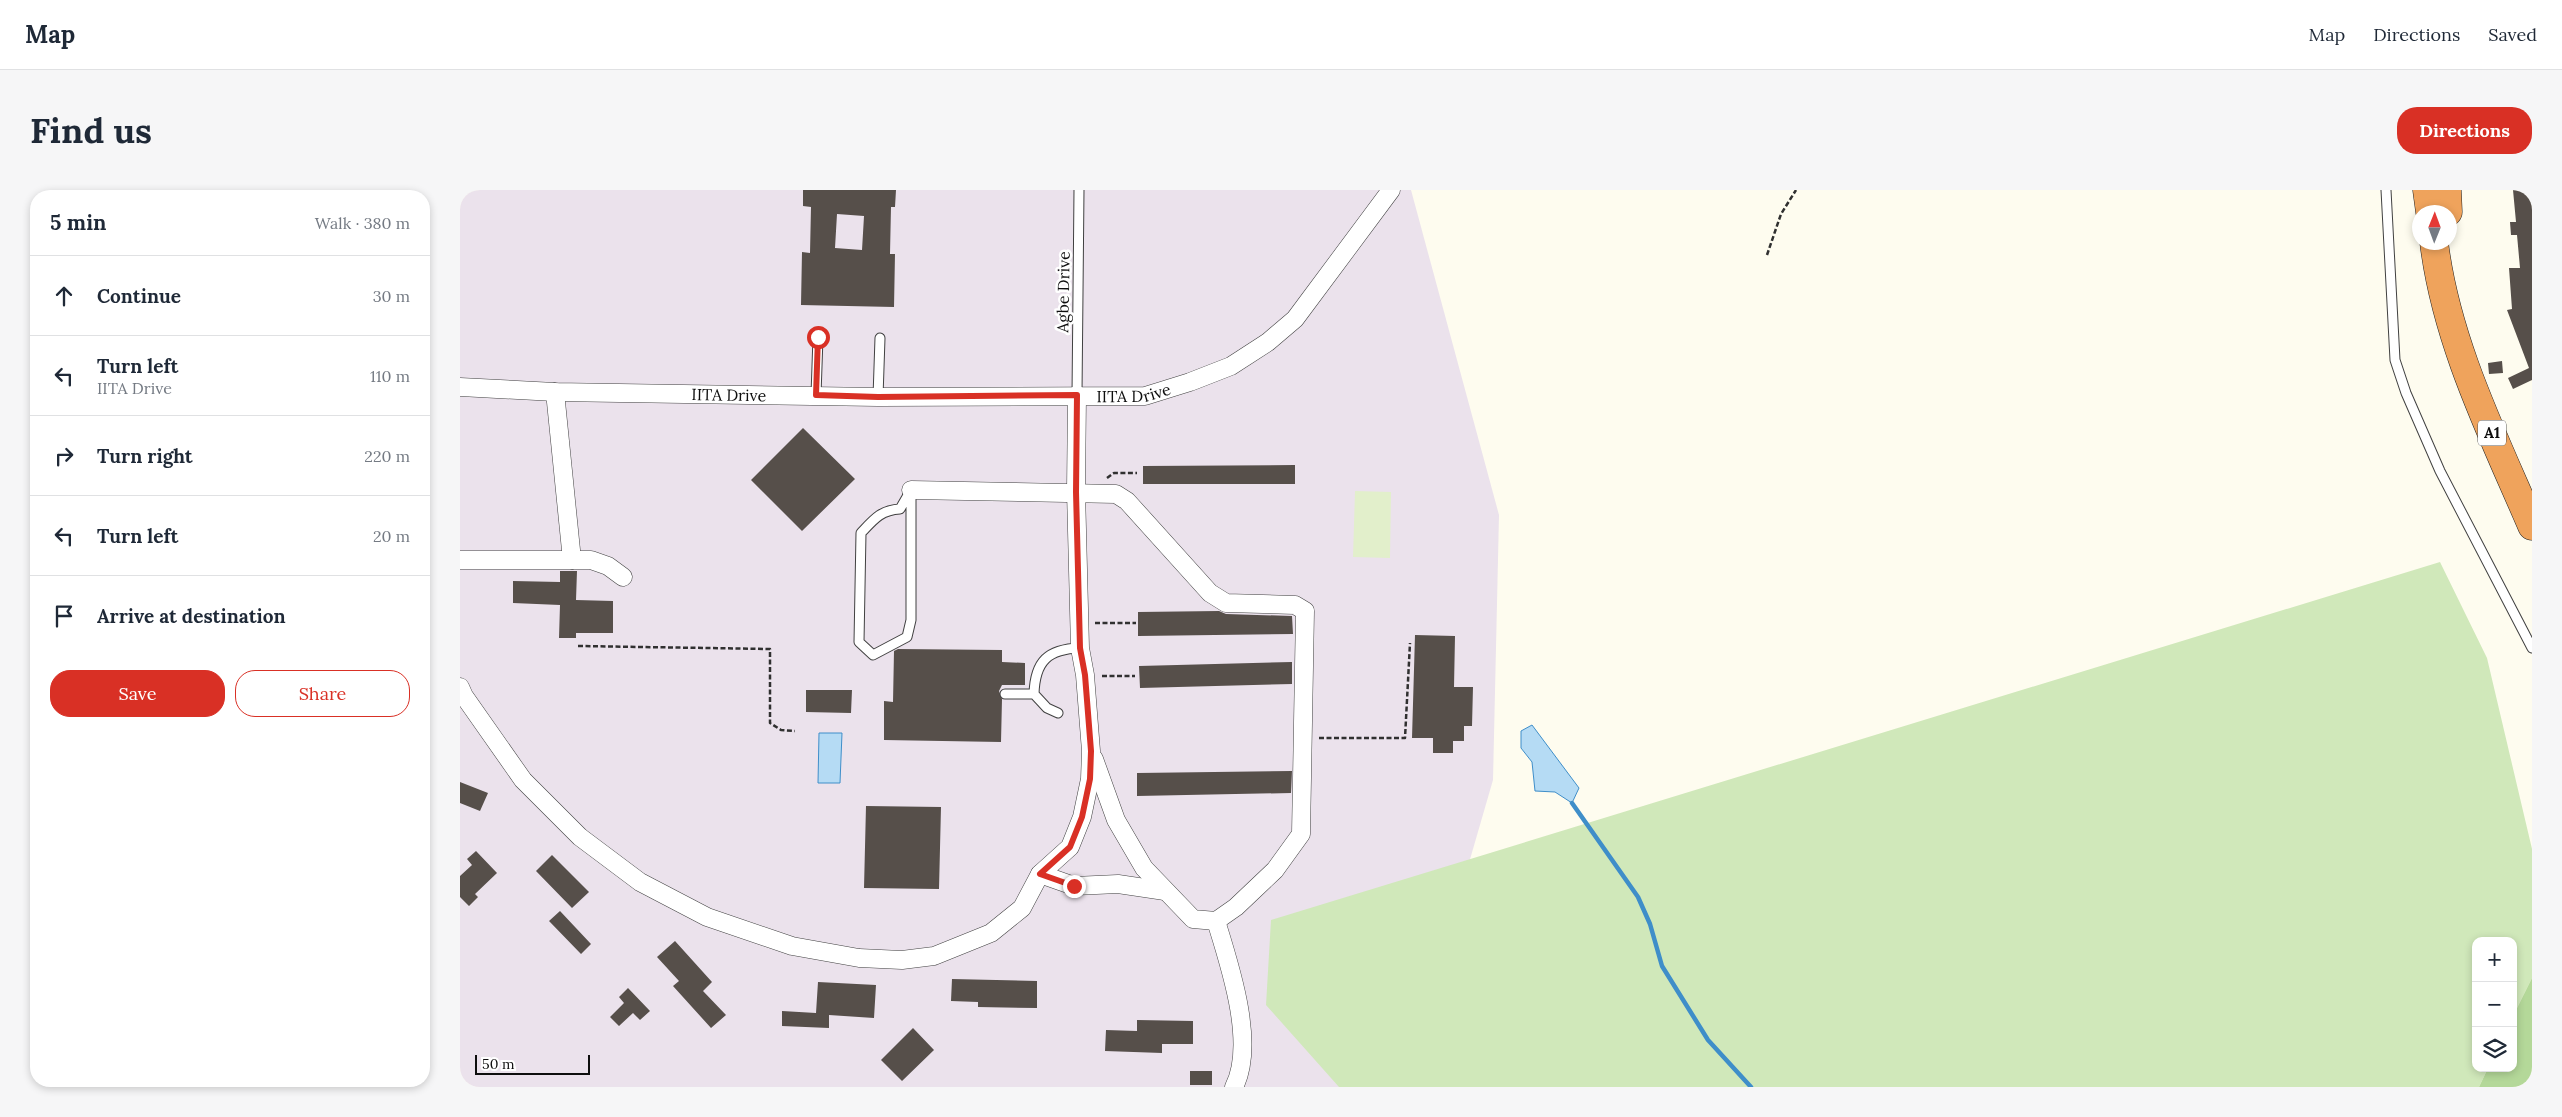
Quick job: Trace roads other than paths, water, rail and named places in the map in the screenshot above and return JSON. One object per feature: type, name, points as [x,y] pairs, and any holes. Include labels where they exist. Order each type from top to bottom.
[{"type":"highway","points":[[2427,190],[2429,205]]},
{"type":"highway","points":[[2447,190],[2448,205]]},
{"type":"highway","name":"A1","points":[[2435,250],[2440,282],[2457,339],[2488,424],[2532,526]]},
{"type":"highway","name":"A1","points":[[2451,250],[2457,339]]},
{"type":"street","name":"IITA Drive","points":[[460,386],[555,392],[878,397],[1145,396],[1190,382],[1231,366],[1268,342],[1295,319],[1391,190]]},
{"type":"street","points":[[555,392],[572,560]]},
{"type":"street","points":[[460,687],[464,696],[523,780],[580,836],[640,882],[707,917],[792,946],[859,958],[902,960],[934,956],[991,933],[1022,908],[1040,874],[1070,847],[1082,817],[1090,779],[1091,751],[1085,675],[1080,648],[1081,622],[1076,492],[1077,395]]},
{"type":"street","points":[[911,490],[1116,494],[1126,501],[1210,593],[1226,603],[1295,605],[1305,611],[1301,834],[1276,870],[1236,907],[1216,921],[1193,919],[1144,868],[1116,820],[1091,751]]},
{"type":"street","points":[[460,560],[591,560],[608,566],[623,577]]},
{"type":"street","points":[[1040,874],[1074,886],[1118,884],[1166,891]]},
{"type":"street","points":[[1216,921],[1229,963],[1241,1016],[1241,1073],[1234,1087]]},
{"type":"lane","name":"Agbe Drive","points":[[1077,395],[1079,190]]},
{"type":"lane","points":[[2386,190],[2395,360],[2406,393],[2440,471],[2532,648]]},
{"type":"lane","points":[[816,395],[818,337]]},
{"type":"lane","points":[[878,397],[880,338]]},
{"type":"lane","points":[[911,490],[911,620],[907,637],[872,655],[859,642],[862,533],[876,516],[887,510],[900,508],[911,490]]},
{"type":"lane","points":[[1058,713],[1047,708],[1034,694],[1034,681],[1041,663],[1049,655],[1067,648],[1080,648]]},
{"type":"lane","points":[[1005,694],[1034,694]]},
{"type":"water","points":[[1532,725],[1579,788],[1572,803],[1555,792],[1535,791],[1532,762],[1521,748],[1521,731]]},
{"type":"water","points":[[819,733],[842,733],[840,783],[818,783]]},
{"type":"waterway","points":[[1572,803],[1638,897],[1650,924],[1662,966],[1708,1040],[1751,1087]]}]
